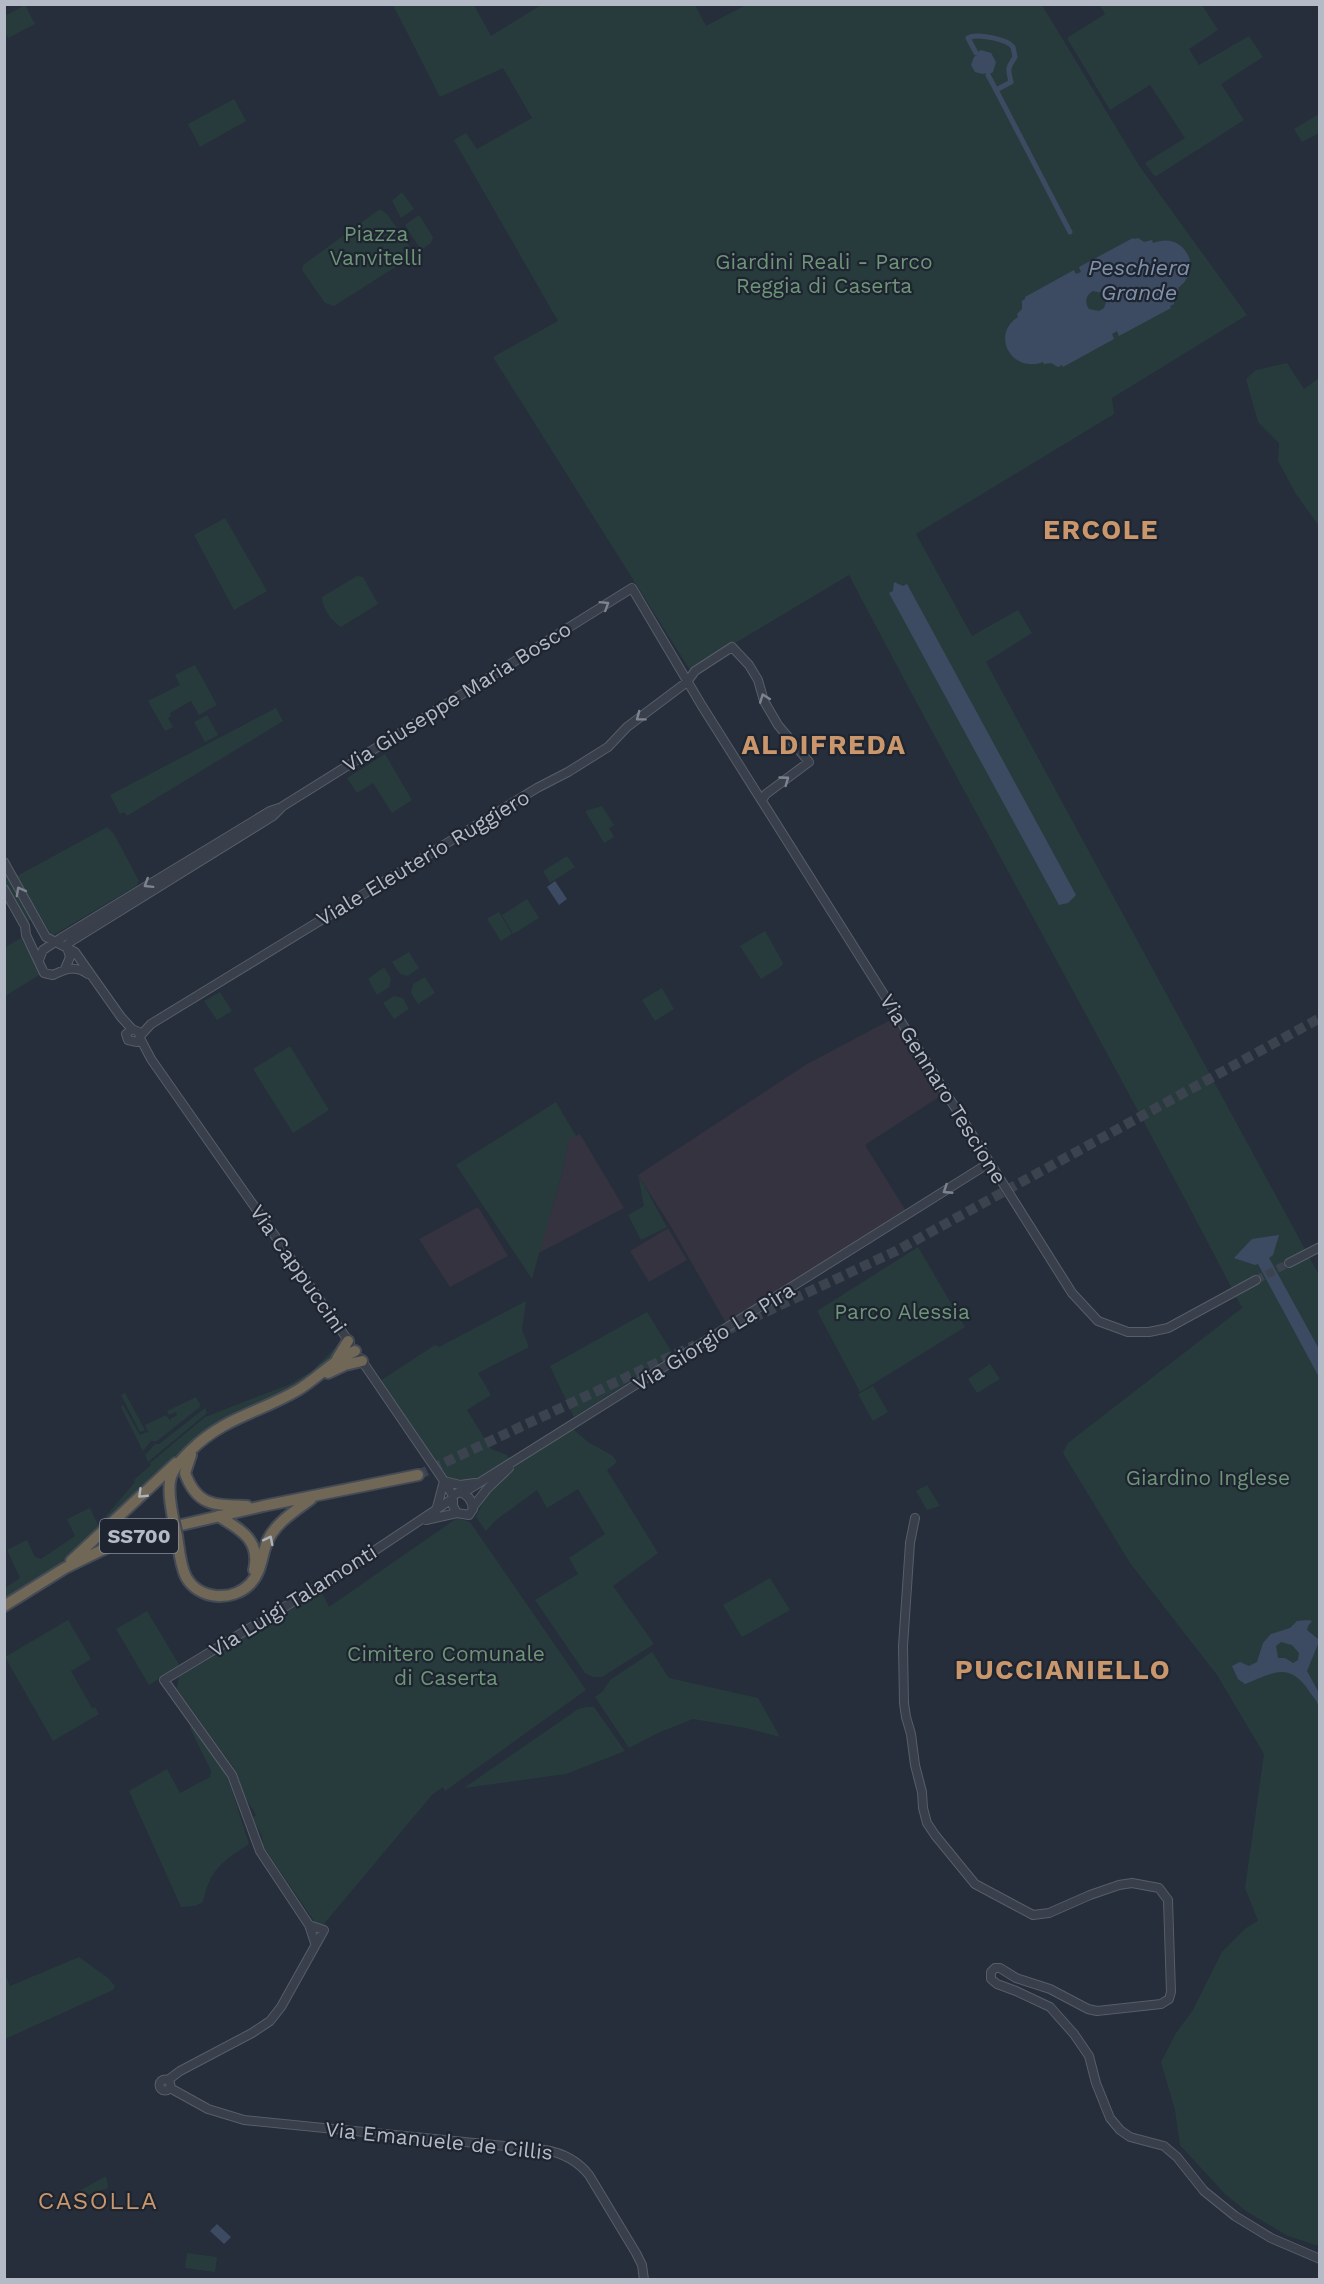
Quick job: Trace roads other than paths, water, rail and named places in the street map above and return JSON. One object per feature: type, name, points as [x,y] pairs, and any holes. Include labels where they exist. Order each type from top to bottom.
[{"type":"highway","points":[[315,1496],[275,1529],[266,1544],[258,1574],[242,1590],[235,1594],[215,1596],[195,1587],[186,1578],[182,1568],[169,1496],[170,1479],[178,1464],[217,1428],[297,1390],[314,1379],[352,1346]]},
{"type":"highway","points":[[314,1379],[345,1365],[362,1361]]},
{"type":"highway","points":[[196,1445],[184,1473],[193,1492],[202,1501],[263,1506]]},
{"type":"highway","points":[[64,1568],[167,1470],[186,1455]]},
{"type":"highway","name":"SS700","points":[[4,1606],[64,1568],[106,1548],[151,1532],[263,1506],[418,1475]]},
{"type":"highway","points":[[218,1516],[240,1529],[252,1541],[255,1563],[252,1575],[242,1590]]},
{"type":"street","name":"Via Gennaro Tescione","points":[[632,588],[687,682],[1071,1293],[1098,1321],[1128,1332],[1149,1332],[1168,1328],[1256,1280]]},
{"type":"street","name":"Via Giuseppe Maria Bosco","points":[[66,946],[283,806],[632,588]]},
{"type":"street","name":"Viale Eleuterio Ruggiero","points":[[131,1030],[151,1023],[608,747],[627,726],[687,682],[695,672],[732,647],[749,665],[758,680],[764,701],[778,725],[809,762],[766,794],[762,800]]},
{"type":"street","name":"Via Giuseppe Maria Bosco","points":[[55,942],[271,814]]},
{"type":"street","points":[[4,862],[46,937],[75,952],[131,1030],[139,1032],[138,1039],[128,1040],[131,1030]]},
{"type":"street","points":[[4,889],[44,973],[53,975],[65,969],[79,969],[96,981]]},
{"type":"street","points":[[24,928],[36,920]]},
{"type":"street","points":[[39,960],[44,950],[55,942]]},
{"type":"street","points":[[65,969],[70,957],[66,946]]},
{"type":"street","name":"Viale Eleuterio Ruggiero","points":[[138,1039],[151,1023]]},
{"type":"street","name":"Via Cappuccini","points":[[138,1039],[444,1481],[457,1495],[469,1497],[473,1507]]},
{"type":"street","name":"Via Giorgio La Pira","points":[[457,1495],[988,1163]]},
{"type":"street","points":[[1289,1263],[1320,1246]]},
{"type":"street","name":"Via Giorgio La Pira","points":[[473,1507],[487,1489],[520,1457]]},
{"type":"street","name":"Via Giorgio La Pira","points":[[444,1481],[460,1485],[482,1481]]},
{"type":"street","points":[[436,1511],[444,1481]]},
{"type":"street","points":[[457,1495],[457,1513]]},
{"type":"street","name":"Via Luigi Talamonti","points":[[309,1925],[260,1851],[232,1775],[164,1680],[344,1571],[457,1495]]},
{"type":"street","name":"Via Luigi Talamonti","points":[[421,1521],[457,1513],[469,1515],[473,1507]]},
{"type":"street","points":[[915,1518],[910,1552],[903,1646],[903,1689],[906,1717],[922,1792],[922,1808],[927,1823],[975,1884],[1033,1916],[1049,1913],[1090,1895],[1132,1883],[1159,1888],[1168,1900],[1171,1992],[1169,1999],[1161,2004],[1098,2011],[1088,2009],[1050,1989],[1016,1978],[1000,1968],[994,1968],[991,1972],[991,1979],[997,1984],[1016,1990],[1050,2007],[1074,2034],[1089,2056],[1096,2083],[1110,2118],[1120,2130],[1130,2137],[1164,2146],[1177,2157],[1204,2191],[1235,2216],[1271,2238],[1320,2259]]},
{"type":"street","points":[[309,1925],[324,1930],[315,1943]]},
{"type":"street","points":[[309,1925],[315,1943]]},
{"type":"street","name":"Via Emanuele de Cillis","points":[[315,1943],[281,2007],[270,2021],[180,2071],[169,2084],[208,2109],[244,2120],[545,2150],[566,2155],[580,2164],[589,2175],[639,2259],[644,2280]]},
{"type":"water","points":[[981,50],[991,53],[996,62],[993,72],[988,75],[975,72],[971,65],[976,53]]},
{"type":"water","name":"Peschiera Grande","points":[[1133,238],[1144,242],[1152,240],[1153,243],[1164,240],[1174,242],[1182,247],[1190,262],[1190,271],[1186,280],[1178,288],[1171,308],[1119,336],[1117,331],[1112,334],[1114,339],[1063,367],[1043,362],[1022,363],[1014,358],[1005,342],[1006,333],[1022,309],[1022,301],[1025,297],[1074,270],[1076,274],[1081,272],[1079,267]],"holes":[[[1093,291],[1103,293],[1107,299],[1104,308],[1099,311],[1089,309],[1086,301],[1089,295]]]},
{"type":"water","points":[[894,582],[903,586],[907,584],[1076,895],[1068,903],[1059,905],[889,593],[893,591]]},
{"type":"water","points":[[555,881],[567,899],[559,905],[547,887]]},
{"type":"water","points":[[1279,1235],[1273,1255],[1269,1258],[1319,1349],[1319,1377],[1258,1264],[1234,1258],[1252,1239]]},
{"type":"water","points":[[1297,1621],[1312,1621],[1307,1630],[1318,1639],[1307,1671],[1319,1693],[1319,1708],[1302,1682],[1294,1676],[1280,1672],[1272,1673],[1245,1684],[1238,1679],[1232,1666],[1240,1662],[1249,1666],[1257,1662],[1263,1643],[1271,1634],[1290,1628]],"holes":[[[1281,1642],[1292,1645],[1299,1653],[1298,1660],[1293,1663],[1285,1658],[1278,1658],[1276,1646]]]},
{"type":"water","points":[[217,2224],[231,2237],[224,2244],[210,2231]]},
{"type":"waterway","points":[[976,53],[968,38],[978,36],[992,38],[1013,47],[1015,57],[1009,69],[1011,82],[996,90],[988,75]]},
{"type":"waterway","points":[[996,90],[1070,232]]},
{"type":"tunnel","points":[[725,1331],[896,1251],[1320,1018]]},
{"type":"tunnel","points":[[1256,1280],[1289,1263]]},
{"type":"tunnel","points":[[418,1475],[695,1345]]},
{"type":"district","name":"ERCOLE","points":[[1101,530]]},
{"type":"district","name":"ALDIFREDA","points":[[824,745]]},
{"type":"district","name":"PUCCIANIELLO","points":[[1063,1670]]},
{"type":"district","name":"CASOLLA","points":[[98,2201]]},
{"type":"park label","name":"Piazza Vanvitelli","points":[[376,246]]},
{"type":"park label","name":"Giardini Reali - Parco Reggia di Caserta","points":[[824,274]]},
{"type":"park label","name":"Parco Alessia","points":[[902,1312]]},
{"type":"park label","name":"Giardino Inglese","points":[[1208,1478]]},
{"type":"park label","name":"Cimitero Comunale di Caserta","points":[[446,1666]]}]
